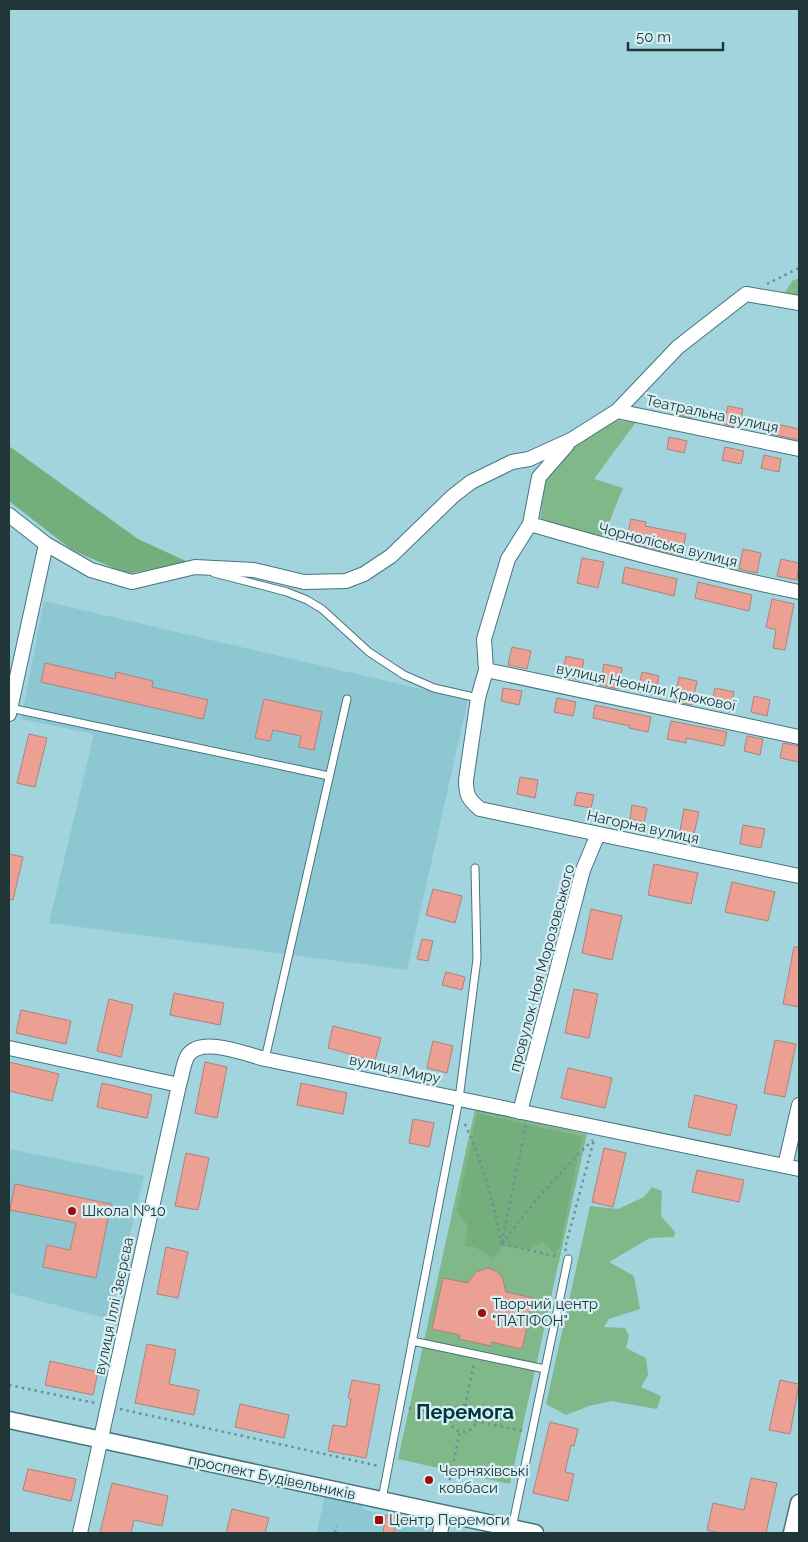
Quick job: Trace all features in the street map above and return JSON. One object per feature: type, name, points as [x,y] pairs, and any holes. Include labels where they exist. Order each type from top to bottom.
[{"type":"street","points":[[9,515],[46,544],[92,570],[132,582],[195,567],[254,570],[304,582],[346,581],[364,574],[392,556],[453,496],[471,482],[512,462],[529,458],[571,440],[617,411],[678,347],[746,294],[799,303]]},
{"type":"street","name":"Театральна вулиця","points":[[617,411],[799,449]]},
{"type":"street","points":[[478,698],[486,670],[484,639],[508,559],[530,524],[537,471],[571,440]]},
{"type":"street","name":"Чорноліська вулиця","points":[[530,524],[590,542],[726,577],[799,592]]},
{"type":"street","points":[[9,710],[46,544]]},
{"type":"street","name":"вулиця Неоніли Крюкової","points":[[486,670],[799,737]]},
{"type":"street","name":"Нагорна вулиця","points":[[478,698],[466,780],[466,792],[471,802],[480,809],[799,876]]},
{"type":"street","name":"провулок Ноя Морозовського","points":[[524,1113],[583,870],[598,834]]},
{"type":"street","name":"вулиця Миру","points":[[179,1085],[186,1058],[190,1053],[200,1047],[212,1046],[458,1104],[524,1113],[595,1134],[792,1168]]},
{"type":"street","points":[[9,1048],[179,1085]]},
{"type":"street","name":"вулиця Іллі Звєрєва","points":[[80,1533],[179,1085]]},
{"type":"street","points":[[792,1168],[799,1105]]},
{"type":"street","name":"проспект Будівельників","points":[[9,1420],[535,1533]]},
{"type":"street","points":[[792,1533],[799,1503]]},
{"type":"street","points":[[440,1533],[444,1514]]},
{"type":"lane","points":[[520,460],[527,462],[537,471]]},
{"type":"lane","points":[[195,567],[287,592],[307,600],[322,609],[370,652],[404,675],[434,688],[478,698]]},
{"type":"lane","points":[[265,1059],[347,700]]},
{"type":"lane","points":[[9,710],[329,776]]},
{"type":"lane","points":[[382,1500],[458,1104],[478,959],[475,868]]},
{"type":"lane","points":[[512,1528],[568,1259]]},
{"type":"lane","points":[[412,1340],[545,1368]]},
{"type":"path","points":[[746,294],[799,268]]},
{"type":"path","points":[[458,1104],[478,1152],[491,1194],[502,1244]]},
{"type":"path","points":[[502,1244],[524,1113]]},
{"type":"path","points":[[502,1244],[530,1207],[595,1134]]},
{"type":"path","points":[[502,1244],[568,1259],[565,1248],[595,1134]]},
{"type":"path","points":[[466,1406],[476,1354]]},
{"type":"path","points":[[9,1385],[388,1468]]},
{"type":"path","points":[[400,1406],[451,1416]]},
{"type":"path","points":[[466,1406],[474,1412],[476,1421],[471,1428],[460,1431],[452,1426],[451,1416],[456,1408],[466,1406]]},
{"type":"path","points":[[476,1421],[532,1433]]},
{"type":"path","points":[[447,1493],[460,1431]]},
{"type":"path","points":[[335,1533],[337,1526]]},
{"type":"shaded area","points":[[44,601],[468,700],[407,970],[49,923],[94,734],[21,719]]},
{"type":"shaded area","name":"Школа №10","points":[[9,1149],[144,1176],[110,1319],[9,1293]]},
{"type":"shaded area","points":[[325,1494],[357,1500],[365,1510],[431,1524],[429,1533],[317,1533]]},
{"type":"green space","points":[[799,278],[799,296],[784,294],[792,281]]},
{"type":"green space","points":[[613,420],[636,422],[594,479],[623,488],[602,540],[540,520],[545,478],[575,446]]},
{"type":"green space","points":[[9,446],[138,539],[188,562],[127,574],[72,550],[9,501]]},
{"type":"green space","points":[[475,1109],[587,1134],[510,1484],[398,1459]]},
{"type":"green space","points":[[477,1113],[582,1137],[560,1245],[555,1255],[543,1242],[529,1249],[503,1246],[493,1258],[475,1247],[465,1246],[468,1226],[457,1211]]},
{"type":"green space","points":[[652,1187],[662,1191],[661,1216],[675,1232],[674,1237],[650,1238],[609,1262],[634,1276],[640,1309],[609,1319],[604,1327],[625,1328],[629,1336],[626,1348],[646,1358],[648,1375],[641,1387],[661,1396],[657,1409],[611,1401],[589,1406],[566,1415],[546,1404],[590,1206],[618,1209],[644,1197]]},
{"type":"building","points":[[680,403],[694,406],[692,418],[678,415]]},
{"type":"building","points":[[728,406],[743,409],[739,428],[724,424]]},
{"type":"building","points":[[768,422],[799,429],[799,440],[766,433]]},
{"type":"building","points":[[669,437],[687,441],[684,453],[667,449]]},
{"type":"building","points":[[725,447],[744,451],[741,464],[722,460]]},
{"type":"building","points":[[764,455],[781,459],[779,472],[761,468]]},
{"type":"building","points":[[631,519],[646,522],[645,526],[686,534],[682,556],[626,542]]},
{"type":"building","points":[[743,549],[761,553],[757,573],[739,569]]},
{"type":"building","points":[[582,558],[604,562],[598,588],[577,583]]},
{"type":"building","points":[[781,559],[799,563],[797,580],[777,576]]},
{"type":"building","points":[[625,567],[677,579],[674,596],[622,583]]},
{"type":"building","points":[[698,582],[752,595],[749,611],[695,598]]},
{"type":"building","points":[[772,599],[794,604],[785,650],[773,648],[776,630],[766,627]]},
{"type":"building","points":[[512,647],[531,651],[527,669],[508,665]]},
{"type":"building","points":[[566,656],[584,660],[580,680],[562,676]]},
{"type":"building","points":[[45,663],[115,679],[116,672],[153,681],[152,687],[208,700],[203,719],[41,682]]},
{"type":"building","points":[[604,664],[622,668],[618,689],[600,685]]},
{"type":"building","points":[[642,672],[659,676],[655,695],[638,692]]},
{"type":"building","points":[[679,677],[697,681],[692,705],[674,701]]},
{"type":"building","points":[[503,688],[522,691],[519,705],[501,701]]},
{"type":"building","points":[[715,688],[734,692],[730,711],[711,707]]},
{"type":"building","points":[[754,696],[770,700],[767,716],[751,712]]},
{"type":"building","points":[[557,698],[576,702],[573,716],[554,712]]},
{"type":"building","points":[[264,699],[322,712],[314,750],[299,747],[301,736],[273,730],[270,741],[255,738]]},
{"type":"building","points":[[595,705],[651,717],[648,732],[593,718]]},
{"type":"building","points":[[671,721],[727,732],[724,746],[686,738],[686,743],[667,739]]},
{"type":"building","points":[[29,734],[47,738],[35,787],[17,783]]},
{"type":"building","points":[[747,736],[763,739],[760,755],[744,751]]},
{"type":"building","points":[[783,743],[799,746],[799,762],[780,758]]},
{"type":"building","points":[[520,777],[538,780],[535,798],[517,794]]},
{"type":"building","points":[[577,792],[594,795],[591,808],[574,805]]},
{"type":"building","points":[[632,805],[647,808],[644,822],[630,819]]},
{"type":"building","points":[[684,809],[699,812],[694,834],[680,831]]},
{"type":"building","points":[[743,825],[765,829],[761,848],[740,844]]},
{"type":"building","points":[[9,854],[23,857],[13,900],[9,899]]},
{"type":"building","points":[[654,864],[698,873],[691,904],[648,895]]},
{"type":"building","points":[[732,882],[775,892],[768,921],[725,912]]},
{"type":"building","points":[[433,889],[462,896],[455,923],[426,915]]},
{"type":"building","points":[[591,909],[622,916],[612,960],[582,953]]},
{"type":"building","points":[[422,939],[433,941],[428,961],[417,959]]},
{"type":"building","points":[[794,947],[799,947],[799,1007],[783,1004]]},
{"type":"building","points":[[446,972],[465,977],[462,990],[442,985]]},
{"type":"building","points":[[574,989],[598,994],[589,1038],[565,1033]]},
{"type":"building","points":[[174,993],[224,1003],[220,1025],[170,1015]]},
{"type":"building","points":[[109,999],[133,1005],[121,1057],[97,1051]]},
{"type":"building","points":[[21,1010],[71,1021],[66,1044],[16,1033]]},
{"type":"building","points":[[333,1026],[381,1038],[375,1061],[328,1048]]},
{"type":"building","points":[[775,1040],[796,1044],[785,1097],[764,1093]]},
{"type":"building","points":[[433,1041],[453,1046],[447,1073],[427,1068]]},
{"type":"building","points":[[9,1062],[59,1074],[52,1101],[9,1091]]},
{"type":"building","points":[[205,1062],[227,1067],[217,1118],[195,1113]]},
{"type":"building","points":[[568,1068],[612,1078],[605,1108],[561,1098]]},
{"type":"building","points":[[102,1083],[152,1095],[147,1118],[97,1107]]},
{"type":"building","points":[[301,1083],[347,1093],[343,1114],[297,1105]]},
{"type":"building","points":[[695,1095],[737,1105],[730,1136],[688,1127]]},
{"type":"building","points":[[413,1119],[434,1123],[429,1147],[409,1143]]},
{"type":"building","points":[[604,1148],[626,1153],[613,1207],[592,1202]]},
{"type":"building","points":[[186,1153],[209,1158],[198,1210],[175,1206]]},
{"type":"building","points":[[697,1170],[744,1180],[739,1202],[692,1192]]},
{"type":"building","points":[[15,1184],[111,1204],[96,1278],[43,1267],[47,1245],[70,1250],[76,1223],[10,1210]]},
{"type":"building","points":[[166,1247],[188,1252],[178,1298],[157,1294]]},
{"type":"building","name":"Творчий центр \"ПАТІФОН\"","points":[[488,1268],[496,1271],[502,1277],[506,1292],[533,1298],[522,1349],[492,1342],[491,1346],[459,1339],[460,1335],[432,1329],[443,1278],[468,1283],[476,1272]]},
{"type":"building","points":[[147,1344],[176,1350],[169,1384],[199,1390],[194,1415],[135,1403]]},
{"type":"building","points":[[50,1361],[98,1372],[93,1395],[45,1385]]},
{"type":"building","points":[[352,1380],[380,1385],[366,1458],[328,1451],[333,1425],[346,1427],[351,1399],[348,1398]]},
{"type":"building","points":[[780,1380],[799,1384],[790,1434],[769,1430]]},
{"type":"building","points":[[240,1404],[289,1415],[284,1438],[235,1427]]},
{"type":"building","points":[[550,1422],[578,1429],[574,1446],[571,1445],[565,1472],[574,1474],[568,1501],[533,1493]]},
{"type":"building","points":[[28,1469],[76,1479],[71,1501],[23,1490]]},
{"type":"building","points":[[751,1478],[777,1483],[766,1533],[720,1533],[707,1530],[713,1503],[744,1510]]},
{"type":"building","points":[[112,1483],[168,1496],[162,1526],[134,1520],[131,1533],[100,1533]]},
{"type":"building","points":[[232,1509],[269,1518],[265,1533],[226,1533]]},
{"type":"building","points":[[386,1515],[397,1517],[394,1533],[383,1533]]},
{"type":"place","name":"Школа №10","points":[[72,1211]]},
{"type":"place","name":"Творчий центр \"ПАТІФОН\"","points":[[482,1313]]},
{"type":"place","name":"Черняхівські ковбаси","points":[[429,1480]]},
{"type":"place","name":"Центр Перемоги","points":[[379,1520]]},
{"type":"district","name":"Перемога","points":[[465,1412]]}]
